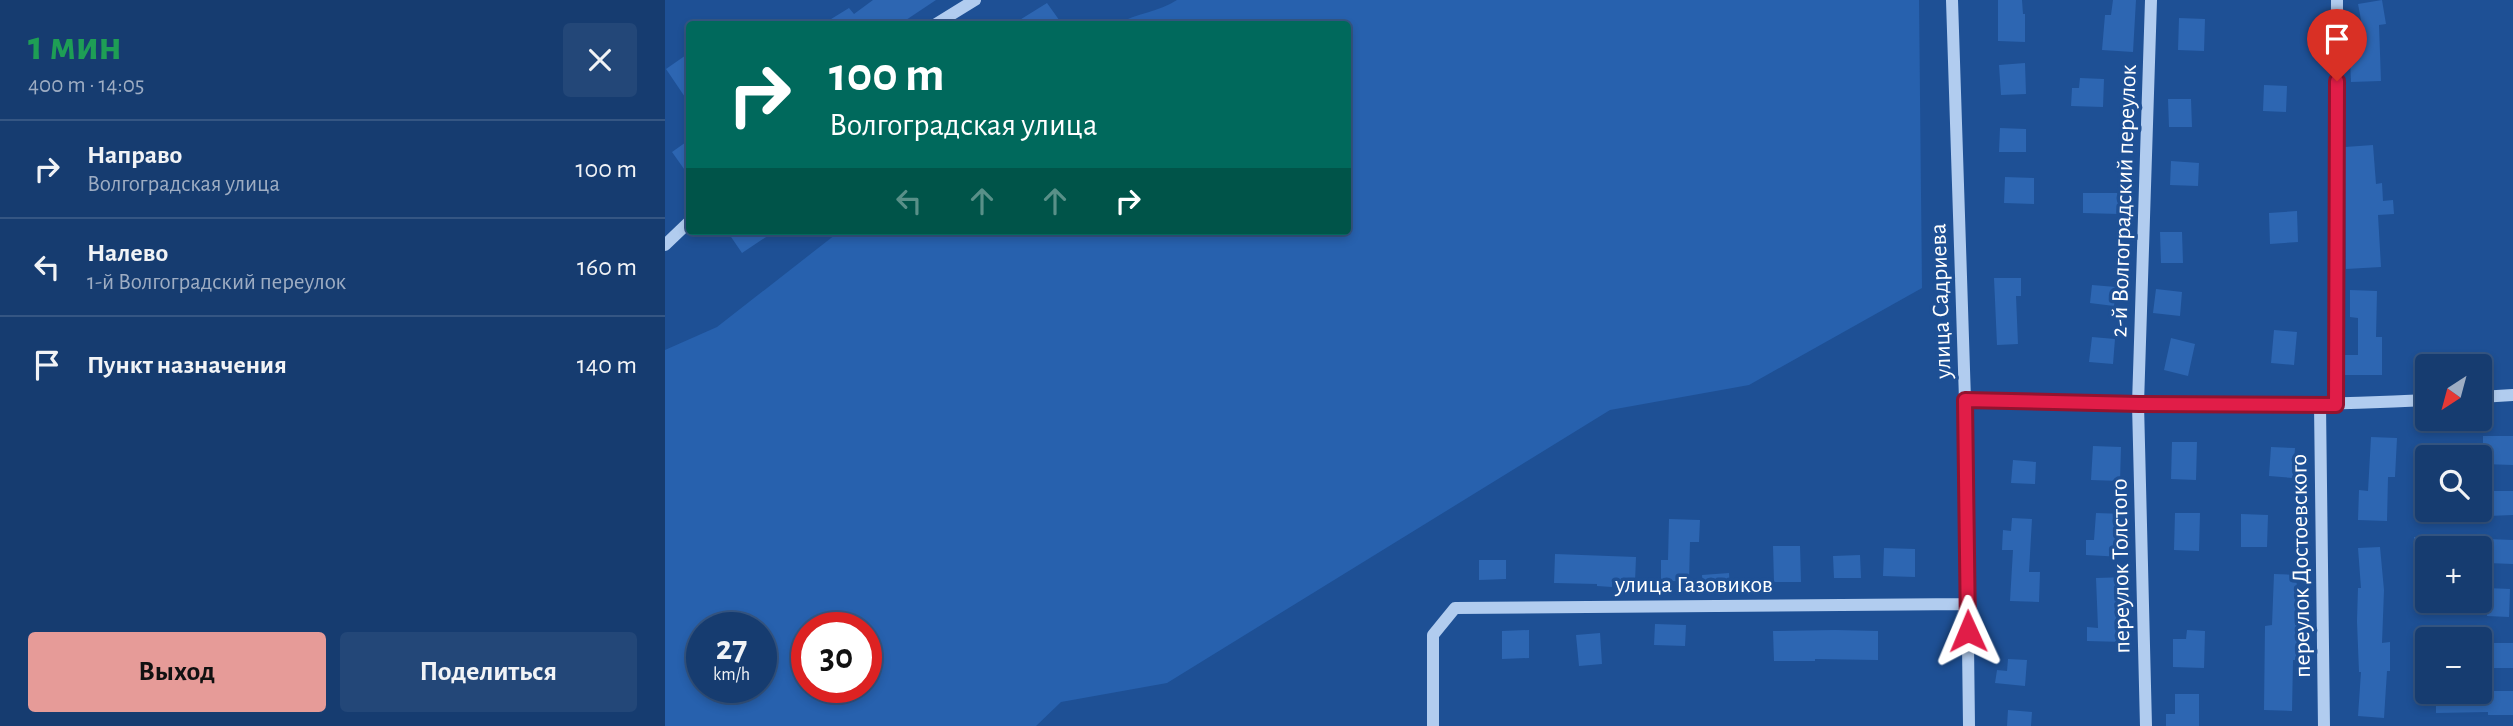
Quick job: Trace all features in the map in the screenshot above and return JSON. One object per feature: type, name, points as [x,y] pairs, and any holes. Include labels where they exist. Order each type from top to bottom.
[{"type":"street","points":[[941,21],[975,0]]},
{"type":"street","name":"улица Садриева","points":[[1952,0],[1965,400],[1969,726]]},
{"type":"street","name":"2-й Волгоградский переулок","points":[[2139,404],[2151,0]]},
{"type":"street","points":[[2336,405],[2337,0]]},
{"type":"street","points":[[665,245],[686,225]]},
{"type":"street","points":[[2492,396],[2513,395]]},
{"type":"street","points":[[1965,400],[2321,405],[2415,401]]},
{"type":"street","name":"переулок Толстого","points":[[2139,404],[2146,726]]},
{"type":"street","name":"переулок Достоевского","points":[[2321,405],[2324,726]]},
{"type":"street","name":"улица Газовиков","points":[[1433,726],[1433,635],[1455,608],[1968,604]]},
{"type":"shaded area","points":[[1177,0],[1919,0],[1922,288],[1749,385],[1610,410],[1167,683],[1061,702],[1036,726],[665,726],[665,350],[717,327],[835,235],[1351,235],[1351,21],[1124,21]]},
{"type":"building","points":[[873,0],[936,0],[904,21],[828,21],[849,8],[854,14]]},
{"type":"building","points":[[1998,0],[2022,0],[2025,42],[1998,41]]},
{"type":"building","points":[[2113,0],[2136,0],[2133,52],[2102,50],[2105,15],[2111,15]]},
{"type":"building","points":[[2382,0],[2386,24],[2379,25],[2381,81],[2351,82],[2349,37],[2364,36],[2358,4]]},
{"type":"building","points":[[1047,3],[1060,21],[1018,21]]},
{"type":"building","points":[[2179,18],[2205,19],[2204,51],[2178,50]]},
{"type":"building","points":[[686,55],[686,99],[666,69]]},
{"type":"building","points":[[2025,63],[2026,94],[2001,95],[1999,65]]},
{"type":"building","points":[[2080,78],[2104,79],[2103,107],[2071,106],[2072,88],[2079,88]]},
{"type":"building","points":[[2264,85],[2287,86],[2286,112],[2263,111]]},
{"type":"building","points":[[2168,99],[2191,99],[2192,127],[2169,127]]},
{"type":"building","points":[[2000,128],[2026,129],[2026,152],[1999,152]]},
{"type":"building","points":[[686,142],[686,172],[672,152]]},
{"type":"building","points":[[2373,145],[2376,184],[2382,183],[2383,201],[2393,200],[2394,214],[2378,215],[2381,267],[2346,269],[2345,147]]},
{"type":"building","points":[[2171,161],[2199,163],[2198,186],[2170,185]]},
{"type":"building","points":[[2005,177],[2034,178],[2034,204],[2004,203]]},
{"type":"building","points":[[2083,193],[2120,193],[2120,214],[2083,213]]},
{"type":"building","points":[[2297,211],[2298,242],[2270,244],[2269,213]]},
{"type":"building","points":[[2160,232],[2182,232],[2183,263],[2161,263]]},
{"type":"building","points":[[730,235],[769,235],[742,253]]},
{"type":"building","points":[[1994,278],[2021,278],[2021,296],[2016,296],[2018,344],[1997,345]]},
{"type":"building","points":[[2092,285],[2116,287],[2114,306],[2090,303]]},
{"type":"building","points":[[2156,289],[2182,292],[2180,316],[2153,313]]},
{"type":"building","points":[[2350,290],[2377,291],[2376,337],[2382,337],[2382,375],[2345,375],[2345,355],[2358,355],[2358,318],[2350,317]]},
{"type":"building","points":[[2274,330],[2297,332],[2294,365],[2271,363]]},
{"type":"building","points":[[2092,337],[2115,339],[2113,364],[2089,362]]},
{"type":"building","points":[[2171,338],[2195,344],[2188,376],[2164,370]]},
{"type":"building","points":[[2483,436],[2513,436],[2513,465],[2492,464],[2492,445],[2483,445]]},
{"type":"building","points":[[2371,437],[2397,438],[2395,477],[2388,477],[2387,521],[2358,520],[2359,490],[2368,491]]},
{"type":"building","points":[[2172,442],[2197,442],[2196,480],[2171,479]]},
{"type":"building","points":[[2093,446],[2121,447],[2120,481],[2091,480]]},
{"type":"building","points":[[2271,447],[2295,448],[2293,478],[2269,476]]},
{"type":"building","points":[[2013,460],[2036,462],[2035,484],[2011,483]]},
{"type":"building","points":[[2492,491],[2513,491],[2513,515],[2492,516]]},
{"type":"building","points":[[2096,513],[2125,514],[2123,557],[2086,555],[2086,540],[2094,540]]},
{"type":"building","points":[[2175,513],[2200,513],[2199,551],[2174,550]]},
{"type":"building","points":[[2241,514],[2268,515],[2267,547],[2241,547]]},
{"type":"building","points":[[2012,518],[2032,519],[2029,572],[2040,572],[2039,602],[2010,601],[2013,550],[2002,550],[2003,530],[2011,531]]},
{"type":"building","points":[[1669,519],[1700,520],[1699,542],[1690,542],[1689,581],[1661,581],[1661,560],[1668,560]]},
{"type":"building","points":[[2492,539],[2513,540],[2513,564],[2492,563]]},
{"type":"building","points":[[1773,546],[1800,546],[1801,582],[1774,582]]},
{"type":"building","points":[[2380,547],[2384,590],[2382,643],[2390,642],[2390,671],[2387,671],[2384,718],[2358,716],[2361,672],[2357,621],[2358,588],[2361,588],[2358,548]]},
{"type":"building","points":[[1884,548],[1915,549],[1915,577],[1883,576]]},
{"type":"building","points":[[1555,554],[1636,557],[1635,582],[1612,580],[1612,587],[1554,583]]},
{"type":"building","points":[[1860,555],[1861,578],[1834,578],[1833,556]]},
{"type":"building","points":[[1479,560],[1506,560],[1506,579],[1479,580]]},
{"type":"building","points":[[1729,573],[1730,591],[1703,592],[1702,575]]},
{"type":"building","points":[[2274,574],[2297,575],[2295,625],[2298,660],[2293,660],[2292,711],[2264,710],[2265,626],[2272,625]]},
{"type":"building","points":[[2129,577],[2130,615],[2125,615],[2124,642],[2087,641],[2087,627],[2098,628],[2096,578]]},
{"type":"building","points":[[2492,588],[2510,589],[2509,617],[2487,616],[2487,613],[2492,613]]},
{"type":"building","points":[[1655,624],[1686,625],[1685,646],[1654,645]]},
{"type":"building","points":[[1529,630],[1529,658],[1502,659],[1502,631]]},
{"type":"building","points":[[2187,630],[2205,631],[2204,668],[2173,667],[2173,639],[2186,639]]},
{"type":"building","points":[[1773,631],[1878,631],[1878,660],[1774,661]]},
{"type":"building","points":[[1600,633],[1602,664],[1579,666],[1576,635]]},
{"type":"building","points":[[2492,643],[2513,643],[2513,668],[2492,668]]},
{"type":"building","points":[[2008,659],[2027,660],[2025,686],[1995,683],[1997,670],[2007,671]]},
{"type":"building","points":[[2492,691],[2513,691],[2513,715],[2488,715],[2488,712],[2436,713],[2436,704],[2492,704]]},
{"type":"building","points":[[2175,694],[2199,694],[2199,726],[2166,726],[2166,714],[2175,714]]},
{"type":"building","points":[[2008,710],[2032,712],[2031,726],[2007,726]]},
{"type":"route","points":[[1968,631],[1965,400],[2336,405],[2337,81]]}]
